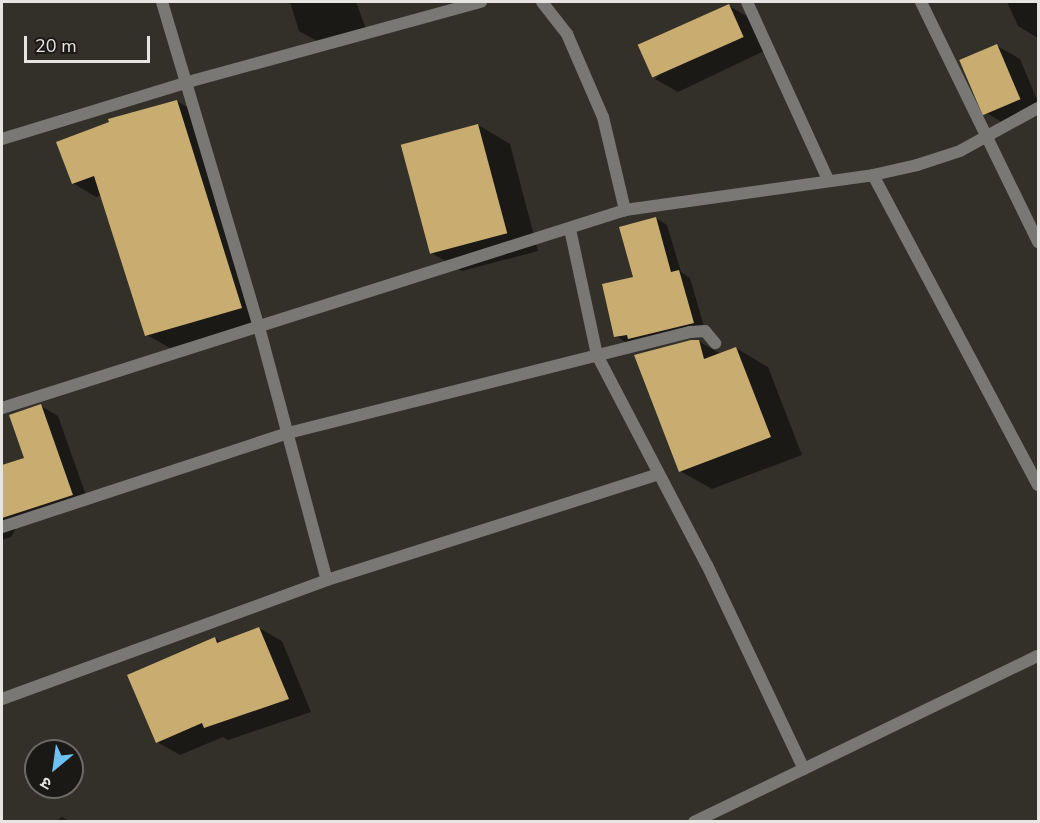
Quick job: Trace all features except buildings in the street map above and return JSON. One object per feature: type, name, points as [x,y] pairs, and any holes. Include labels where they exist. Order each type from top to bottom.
[{"type":"street","points":[[162,2],[188,82],[259,327],[327,580]]},
{"type":"street","points":[[2,139],[188,82],[482,2]]},
{"type":"street","points":[[542,2],[567,34],[603,117],[625,210]]},
{"type":"street","points":[[747,2],[828,180]]},
{"type":"street","points":[[921,2],[1038,242]]},
{"type":"street","points":[[2,408],[625,210],[873,175],[960,151],[1038,108]]},
{"type":"street","points":[[873,175],[1038,485]]},
{"type":"street","points":[[570,229],[597,355],[657,475],[707,565],[804,769]]},
{"type":"street","points":[[2,527],[288,433],[690,332],[705,331],[715,343]]},
{"type":"street","points":[[2,699],[327,580],[657,475]]},
{"type":"street","points":[[694,822],[1038,656]]}]
